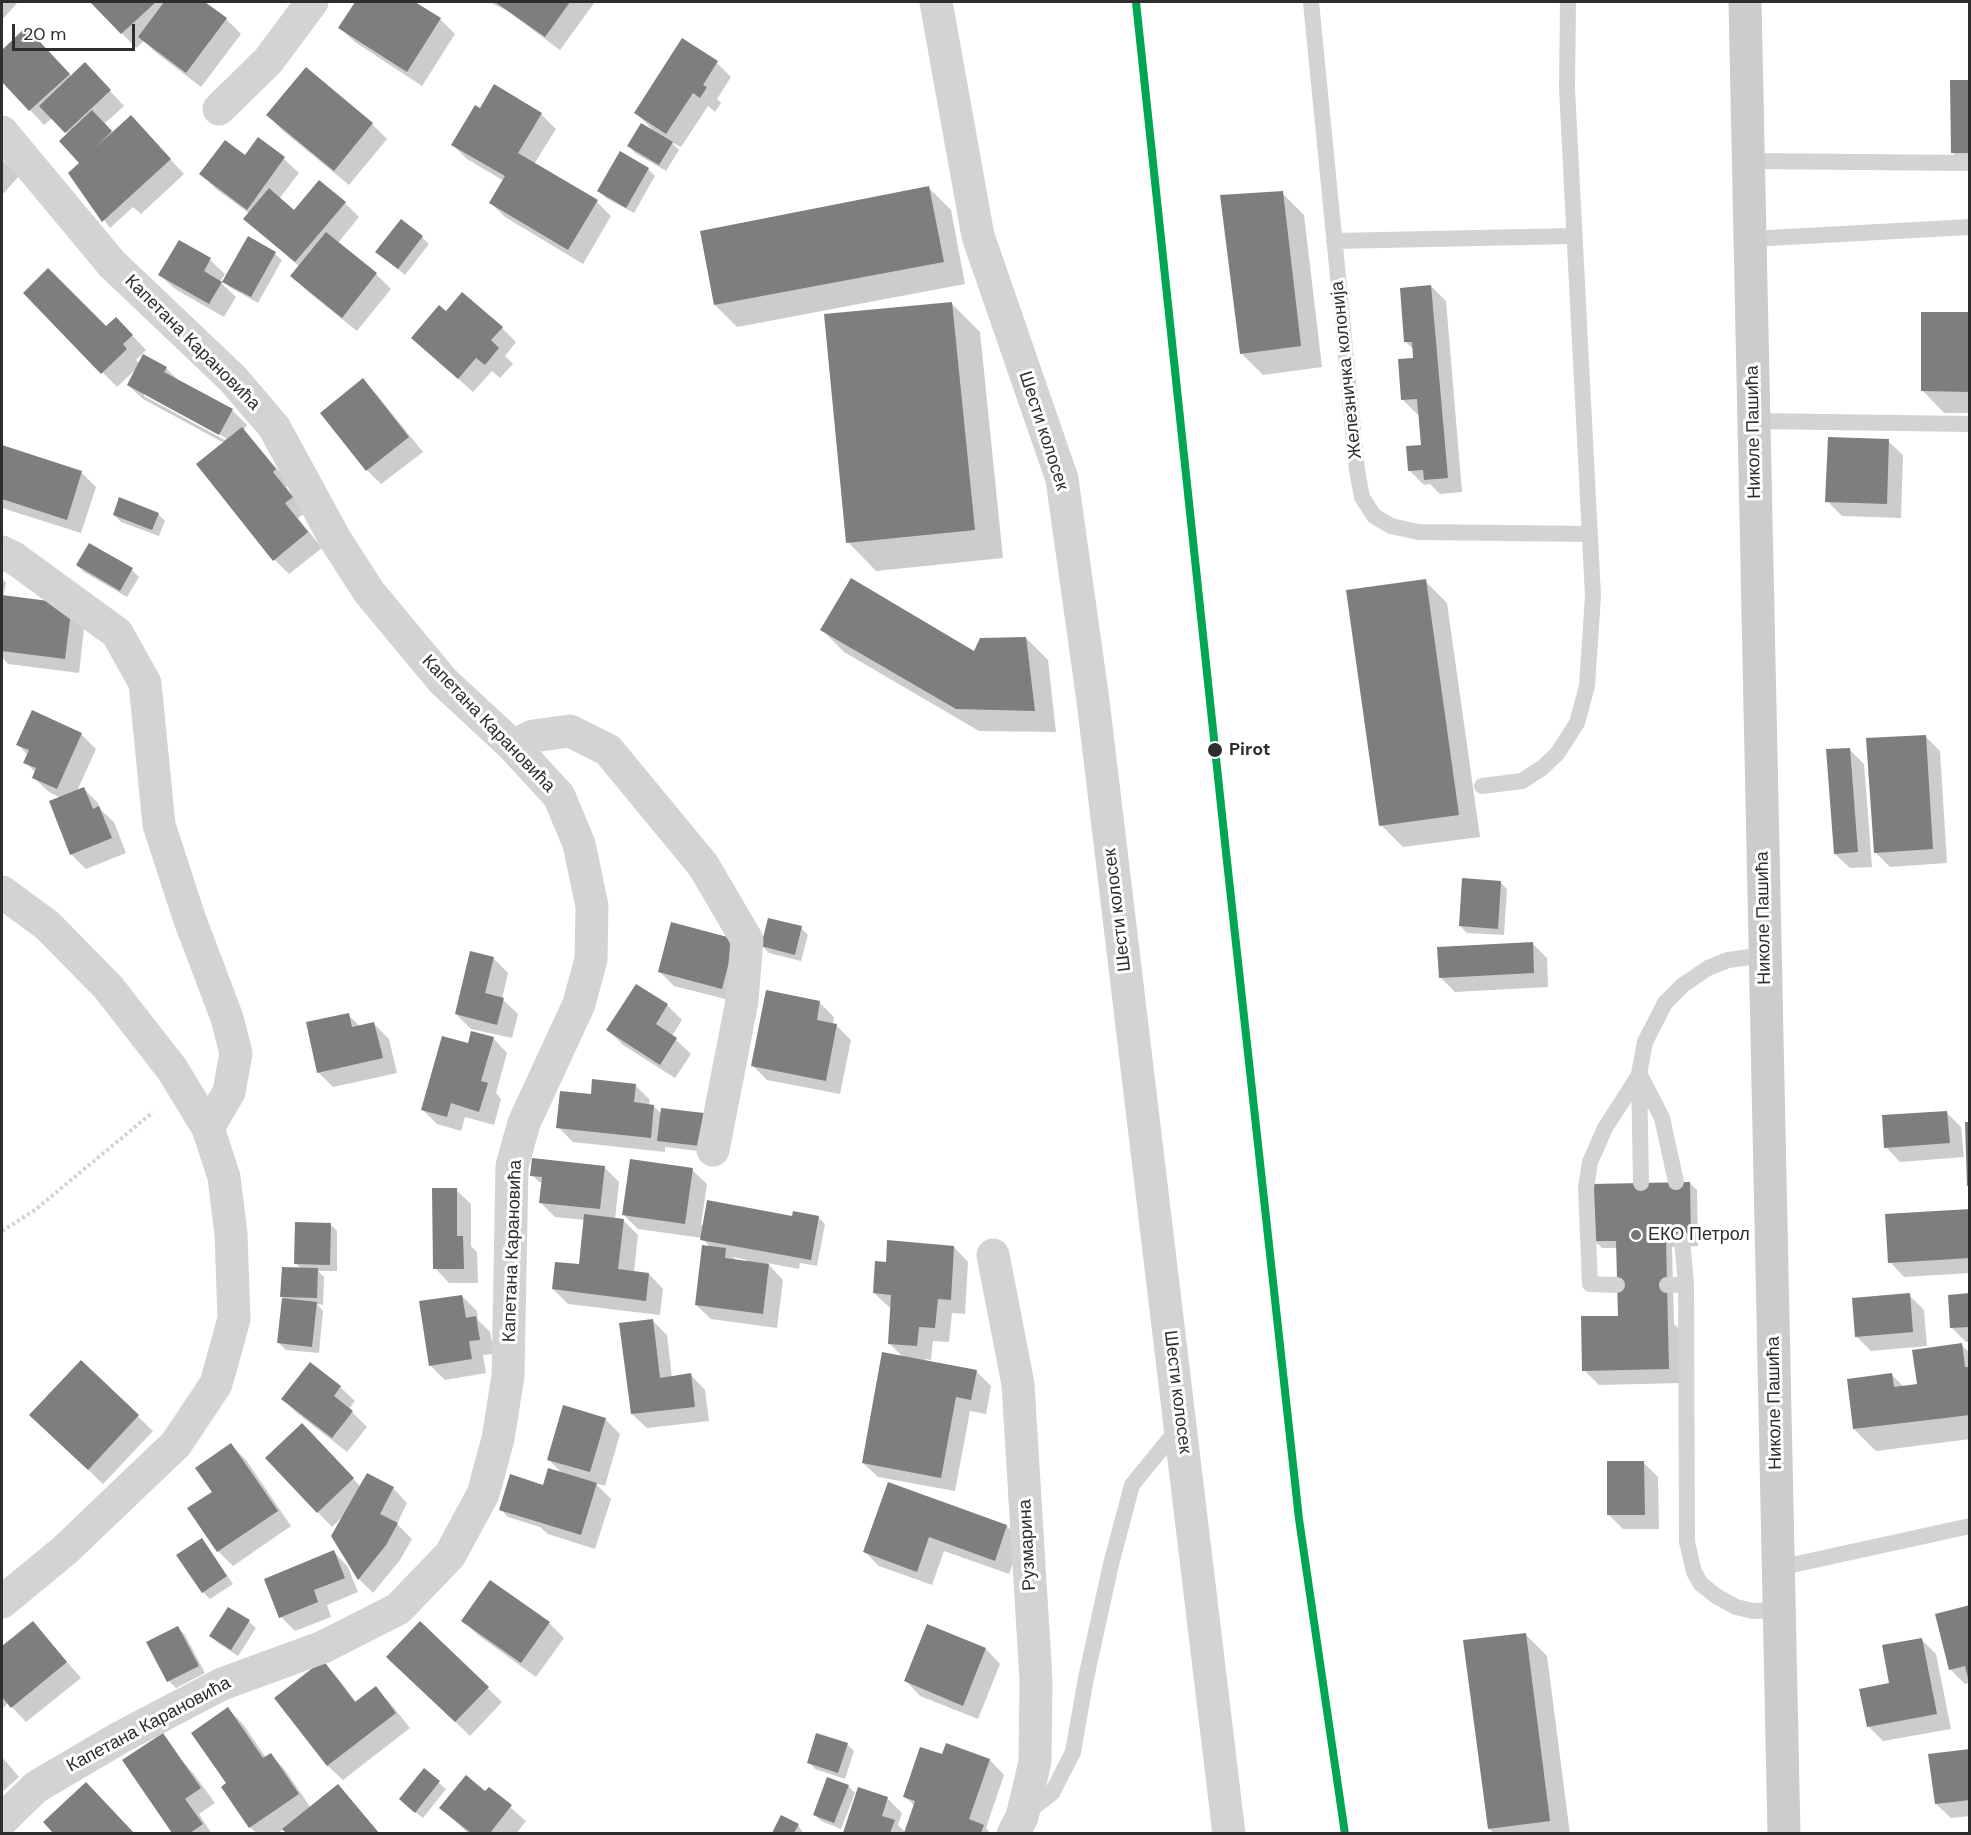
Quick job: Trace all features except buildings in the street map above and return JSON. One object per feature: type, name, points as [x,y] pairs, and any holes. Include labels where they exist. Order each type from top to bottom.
[{"type":"main road","name":"Николе Пашића","points":[[1745,2],[1784,1833]]},
{"type":"street","points":[[219,109],[268,61],[312,2]]},
{"type":"street","name":"Шести колосек","points":[[936,2],[978,236],[1062,479],[1093,701],[1229,1833]]},
{"type":"street","name":"Капетана Карановића","points":[[2,132],[112,264],[233,379],[274,427],[335,539],[369,592],[443,681],[513,746],[559,796],[579,844],[592,906],[591,958],[579,1005],[524,1123],[512,1166],[508,1376],[498,1439],[483,1494],[450,1555],[398,1609],[323,1647],[222,1684],[121,1737],[36,1787],[2,1820]]},
{"type":"street","points":[[2,552],[14,558],[117,633],[145,683],[159,825],[190,920],[227,1018],[236,1053],[230,1092],[208,1128]]},
{"type":"street","points":[[513,746],[533,736],[570,731],[608,750],[703,865],[747,940],[741,1001],[713,1150]]},
{"type":"street","points":[[2,892],[47,925],[108,987],[172,1069],[208,1128],[224,1177],[231,1234],[234,1319],[216,1384],[176,1444],[73,1543],[2,1602]]},
{"type":"street","name":"Рузмарина","points":[[993,1255],[1018,1384],[1035,1669],[1035,1762],[1017,1825]]},
{"type":"lane","name":"Железничка колонија","points":[[1311,2],[1357,470],[1362,497],[1374,516],[1391,526],[1418,532],[1590,534]]},
{"type":"lane","points":[[1482,786],[1522,781],[1542,768],[1557,754],[1577,723],[1587,686],[1593,596],[1567,89],[1568,2]]},
{"type":"lane","points":[[1748,161],[1970,163]]},
{"type":"lane","points":[[1750,239],[1970,227]]},
{"type":"lane","points":[[1334,241],[1574,236]]},
{"type":"lane","points":[[1754,421],[1970,424]]},
{"type":"lane","points":[[1641,1183],[1639,1074],[1645,1042],[1665,1003],[1683,985],[1708,968],[1728,960],[1765,955]]},
{"type":"lane","points":[[1639,1074],[1662,1118],[1676,1182]]},
{"type":"lane","points":[[1617,1285],[1590,1284],[1586,1188],[1590,1162],[1605,1128],[1639,1074]]},
{"type":"lane","points":[[1682,1240],[1686,1285],[1687,1542],[1694,1572],[1701,1584],[1716,1596],[1736,1606],[1754,1611],[1779,1610]]},
{"type":"lane","points":[[1667,1285],[1686,1285]]},
{"type":"lane","points":[[1017,1825],[1052,1793],[1073,1752],[1086,1678],[1111,1564],[1132,1485],[1181,1425]]},
{"type":"lane","points":[[1778,1568],[1970,1526]]},
{"type":"path","points":[[2,1231],[35,1210],[183,1087]]},
{"type":"transit line","points":[[1136,2],[1299,1519],[1345,1834]]},
{"type":"place","name":"Pirot","points":[[1215,750]]},
{"type":"place","name":"ЕКО Петрол","points":[[1636,1235]]}]
